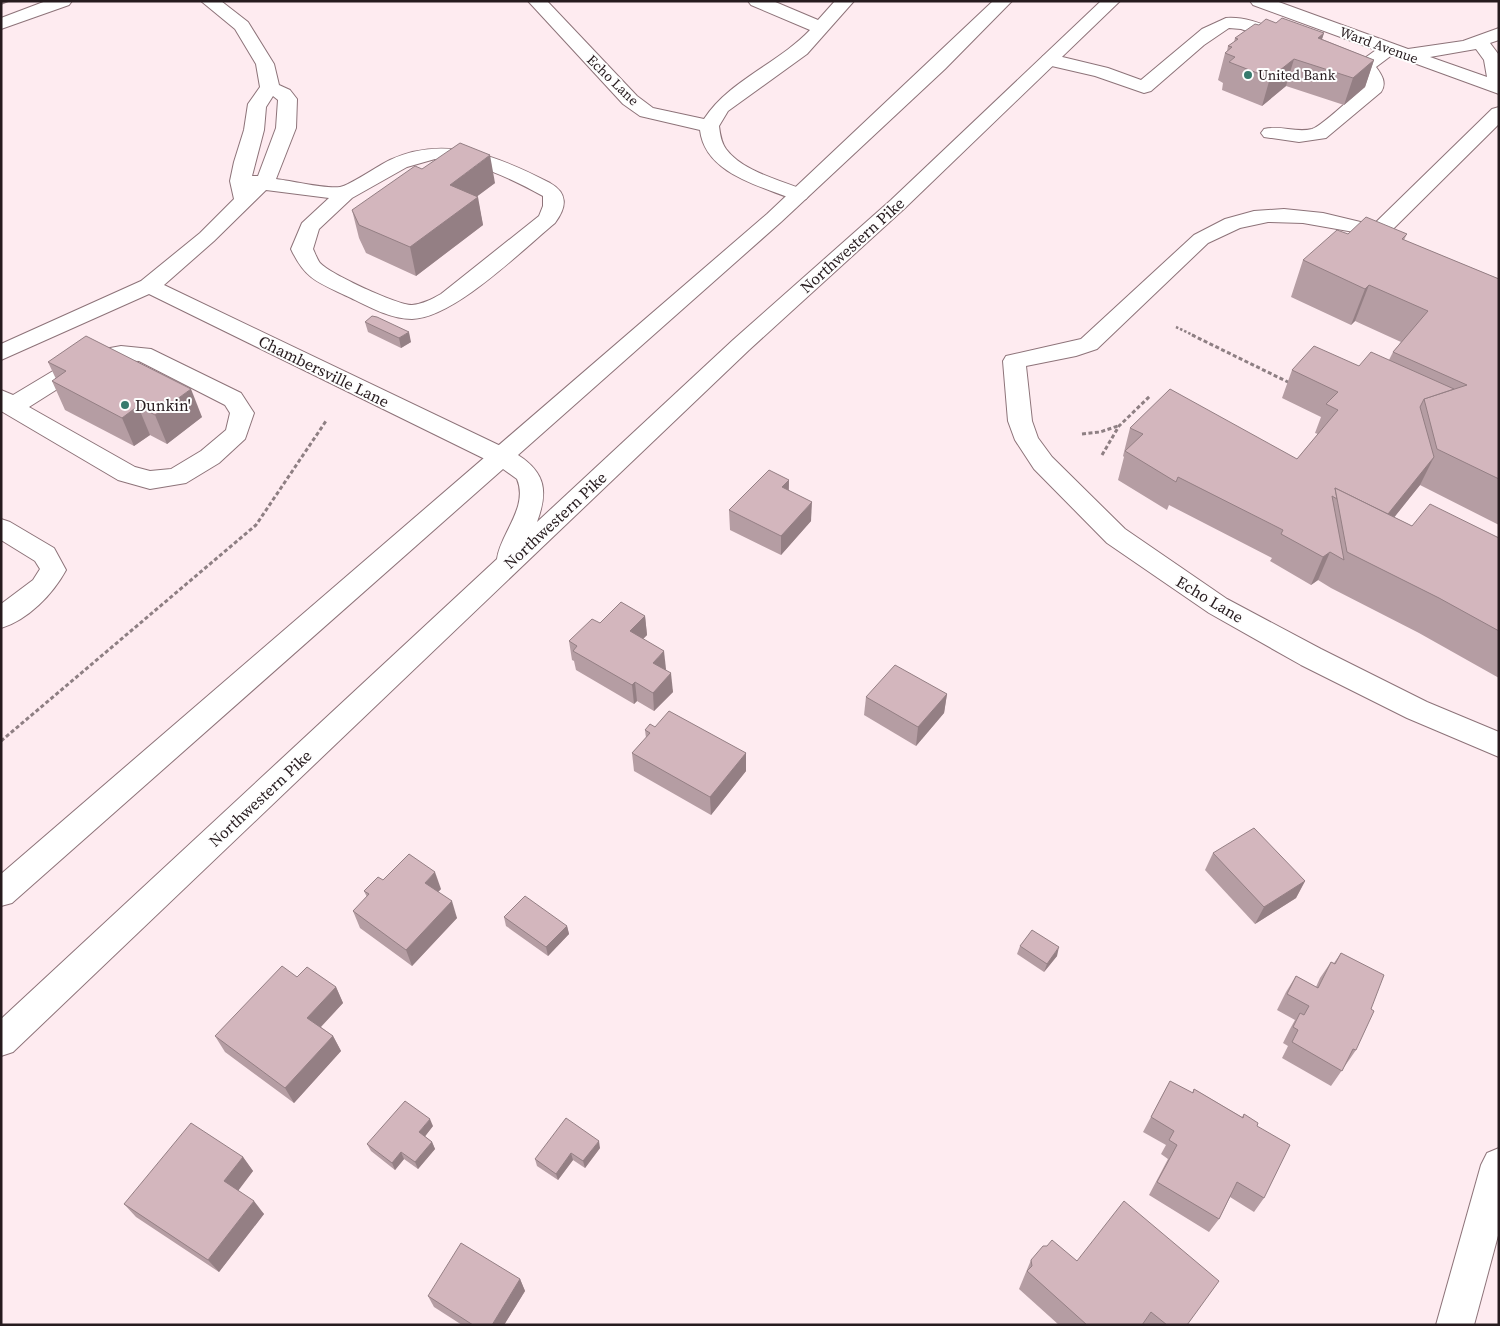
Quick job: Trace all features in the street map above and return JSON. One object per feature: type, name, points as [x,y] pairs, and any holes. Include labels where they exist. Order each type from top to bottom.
[{"type":"main road","points":[[1,24],[63,1]]},
{"type":"main road","points":[[210,1],[242,26],[265,64],[270,88]]},
{"type":"main road","name":"Echo Lane","points":[[538,1],[630,100],[647,112],[709,126]]},
{"type":"main road","points":[[757,1],[821,28]]},
{"type":"main road","points":[[1,893],[799,195],[938,65],[1003,1]]},
{"type":"main road","points":[[1105,6],[1127,1]]},
{"type":"main road","name":"Ward Avenue","points":[[1259,1],[1499,88]]},
{"type":"main road","points":[[799,195],[746,173],[725,159],[712,144],[709,126],[721,107],[801,50],[821,28],[838,3]]},
{"type":"main road","name":"Northwestern Pike","points":[[1,1041],[741,345],[898,204],[1105,6]]},
{"type":"main road","points":[[1050,60],[1144,87],[1201,39],[1226,23],[1236,23],[1298,44]]},
{"type":"main road","points":[[1325,54],[1343,62],[1365,66],[1397,52],[1467,46],[1499,33]]},
{"type":"main road","points":[[1480,41],[1493,60],[1499,88]]},
{"type":"main road","points":[[1271,133],[1299,136],[1320,134],[1374,88],[1374,77],[1365,66]]},
{"type":"main road","points":[[262,184],[267,178],[278,151],[286,128],[288,110],[288,99],[283,94],[270,88]]},
{"type":"main road","points":[[1,353],[149,286],[207,237],[242,190],[243,158],[253,130],[255,108],[258,100],[270,88]]},
{"type":"main road","points":[[1409,249],[1378,232],[1499,113]]},
{"type":"main road","points":[[242,190],[262,184],[345,194],[404,161],[434,153],[463,156],[534,182],[553,193],[553,206],[548,219],[449,299],[428,310],[410,312],[388,307],[325,277],[310,266],[302,248],[309,227],[345,194]]},
{"type":"main road","name":"Echo Lane","points":[[1378,232],[1299,217],[1276,215],[1255,216],[1232,223],[1201,239],[1089,344],[1014,361],[1020,421],[1027,440],[1043,463],[1116,536],[1158,566],[1218,606],[1294,648],[1416,710],[1499,745]]},
{"type":"main road","name":"Chambersville Lane","points":[[149,286],[500,456],[526,474],[531,485],[533,497],[506,566]]},
{"type":"main road","points":[[120,353],[144,354],[233,399],[242,413],[237,433],[210,457],[177,476],[150,480],[127,474],[6,403],[91,358],[120,353]]},
{"type":"main road","points":[[1,528],[45,555],[53,570],[42,587],[1,618]]},
{"type":"main road","points":[[1455,1325],[1499,1165]]},
{"type":"path","points":[[1176,327],[1294,385]]},
{"type":"path","points":[[1102,454],[1119,426],[1150,396]]},
{"type":"path","points":[[1,741],[256,525],[326,421]]},
{"type":"path","points":[[1082,434],[1100,432],[1119,426]]},
{"type":"building","points":[[1282,18],[1324,33],[1318,38],[1374,60],[1353,78],[1294,59],[1270,78],[1229,62],[1235,57],[1225,53],[1232,47],[1228,46],[1238,39],[1235,38],[1266,19],[1276,23]]},
{"type":"building","points":[[460,143],[490,155],[450,185],[478,197],[410,247],[359,225],[352,210],[415,166],[422,169]]},
{"type":"building","points":[[1366,217],[1407,234],[1402,239],[1499,279],[1499,479],[1437,449],[1424,399],[1467,385],[1393,352],[1428,311],[1369,285],[1365,289],[1303,260],[1337,230],[1348,234]]},
{"type":"building","points":[[372,316],[409,332],[399,338],[365,322]]},
{"type":"building","points":[[86,336],[191,389],[155,415],[138,406],[122,418],[52,381],[66,371],[48,362]]},
{"type":"building","points":[[1314,346],[1359,366],[1371,352],[1454,389],[1424,399],[1420,407],[1434,457],[1388,514],[1335,488],[1337,499],[1332,496],[1344,560],[1330,552],[1323,557],[1281,534],[1283,530],[1178,477],[1176,482],[1125,451],[1143,434],[1130,428],[1170,389],[1297,459],[1338,410],[1326,404],[1338,392],[1292,370]]},
{"type":"building","points":[[769,470],[789,480],[782,487],[812,502],[781,536],[729,510]]},
{"type":"building","points":[[1335,488],[1412,526],[1430,504],[1499,538],[1499,631],[1439,598],[1347,552]]},
{"type":"building","points":[[621,602],[645,616],[630,631],[664,651],[653,663],[671,673],[653,693],[635,682],[632,685],[573,651],[577,646],[569,641],[592,619],[600,623]]},
{"type":"building","points":[[895,665],[947,694],[918,727],[866,697]]},
{"type":"building","points":[[669,711],[746,753],[710,797],[632,753],[650,733],[645,730],[650,724],[655,727]]},
{"type":"building","points":[[1254,828],[1305,881],[1264,907],[1213,853]]},
{"type":"building","points":[[409,854],[435,872],[425,883],[452,901],[406,950],[353,911],[369,894],[364,891],[378,877],[383,880]]},
{"type":"building","points":[[525,896],[567,926],[546,947],[504,917]]},
{"type":"building","points":[[1032,930],[1059,947],[1047,964],[1020,946]]},
{"type":"building","points":[[1341,953],[1384,975],[1371,1009],[1374,1011],[1356,1050],[1353,1049],[1342,1071],[1292,1042],[1298,1030],[1293,1027],[1300,1013],[1304,1015],[1309,1006],[1287,994],[1296,976],[1318,988],[1331,962],[1335,964]]},
{"type":"building","points":[[282,966],[297,977],[307,967],[336,987],[307,1018],[333,1036],[285,1088],[215,1036]]},
{"type":"building","points":[[1170,1081],[1193,1093],[1194,1089],[1243,1118],[1244,1114],[1258,1123],[1257,1126],[1290,1145],[1264,1198],[1237,1182],[1219,1219],[1157,1182],[1177,1145],[1169,1140],[1174,1131],[1151,1117]]},
{"type":"building","points":[[405,1101],[430,1119],[419,1132],[432,1142],[415,1162],[401,1152],[392,1163],[367,1144]]},
{"type":"building","points":[[566,1118],[599,1141],[583,1161],[571,1153],[556,1174],[535,1159]]},
{"type":"building","points":[[191,1123],[243,1157],[224,1181],[254,1201],[208,1260],[124,1204]]},
{"type":"building","points":[[1124,1201],[1219,1281],[1187,1325],[1167,1325],[1151,1312],[1142,1325],[1087,1325],[1027,1271],[1032,1266],[1031,1260],[1043,1246],[1047,1246],[1052,1240],[1077,1261]]},
{"type":"building","points":[[461,1243],[520,1279],[492,1325],[473,1325],[428,1296]]},
{"type":"place","name":"United Bank","points":[[1248,75]]},
{"type":"place","name":"Dunkin'","points":[[125,405]]}]
